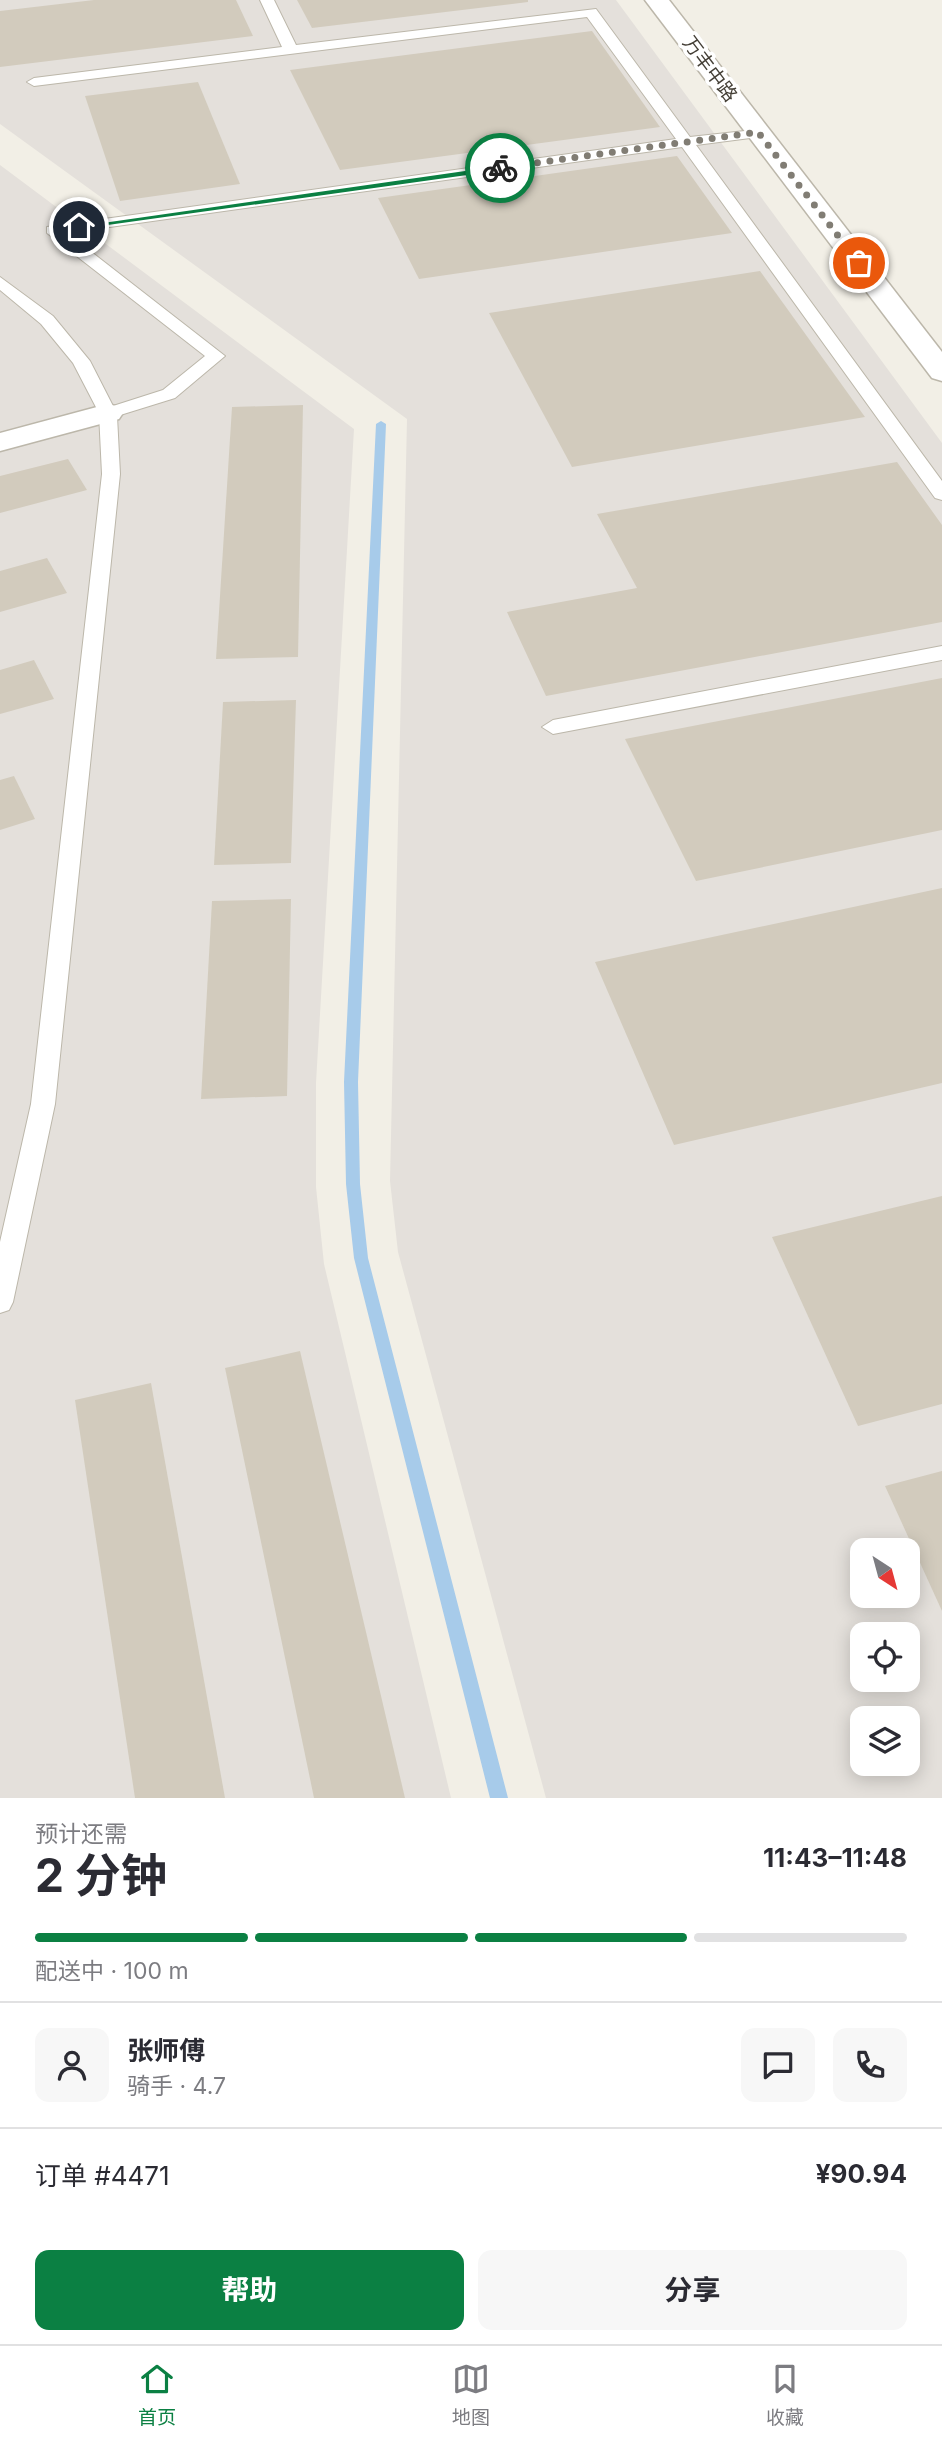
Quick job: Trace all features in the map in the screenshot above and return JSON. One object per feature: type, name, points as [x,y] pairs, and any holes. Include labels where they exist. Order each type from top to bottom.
[{"type":"street","name":"万丰中路","points":[[657,0],[942,372]]},
{"type":"street","points":[[0,442],[108,413]]},
{"type":"lane","points":[[267,0],[291,50]]},
{"type":"lane","points":[[34,82],[591,12],[942,494]]},
{"type":"lane","points":[[108,413],[169,394],[216,356],[54,230],[758,132]]},
{"type":"lane","points":[[0,282],[47,320],[82,361],[108,413],[111,474],[43,1104],[0,1303]]},
{"type":"lane","points":[[553,727],[942,653]]},
{"type":"shaded area","points":[[0,0],[616,0],[942,443],[942,1798],[546,1798],[398,1252],[390,1181],[407,419],[0,124]]},
{"type":"shaded area","points":[[0,165],[354,429],[316,1083],[316,1187],[324,1264],[451,1798],[0,1798]]},
{"type":"building","points":[[94,0],[236,0],[253,36],[0,67],[0,11]]},
{"type":"building","points":[[297,0],[528,0],[528,2],[312,28]]},
{"type":"building","points":[[592,31],[660,127],[340,170],[290,70]]},
{"type":"building","points":[[198,82],[240,184],[120,201],[85,96]]},
{"type":"building","points":[[677,156],[732,233],[419,279],[378,198]]},
{"type":"building","points":[[760,271],[865,417],[572,467],[489,313]]},
{"type":"building","points":[[303,405],[298,657],[216,659],[232,407]]},
{"type":"building","points":[[68,459],[87,490],[0,513],[0,476]]},
{"type":"building","points":[[897,462],[942,525],[942,622],[546,696],[507,612],[637,588],[597,514]]},
{"type":"building","points":[[47,558],[67,593],[0,612],[0,571]]},
{"type":"building","points":[[34,660],[54,699],[0,714],[0,670]]},
{"type":"building","points":[[942,678],[942,830],[696,881],[625,739]]},
{"type":"building","points":[[296,700],[291,863],[214,865],[223,702]]},
{"type":"building","points":[[14,776],[35,819],[0,830],[0,780]]},
{"type":"building","points":[[942,888],[942,1083],[674,1145],[595,962]]},
{"type":"building","points":[[291,899],[287,1096],[201,1099],[212,901]]},
{"type":"building","points":[[942,1196],[942,1404],[858,1426],[772,1237]]},
{"type":"building","points":[[300,1351],[405,1798],[314,1798],[225,1368]]},
{"type":"building","points":[[151,1383],[225,1798],[135,1798],[75,1400]]},
{"type":"building","points":[[942,1471],[942,1611],[920,1563],[920,1538],[909,1538],[885,1486]]},
{"type":"waterway","points":[[381,424],[351,1082],[353,1184],[361,1258],[499,1798]]},
{"type":"way so far","points":[[500,168],[758,132],[859,263]]},
{"type":"route","points":[[79,227],[500,168]]}]
